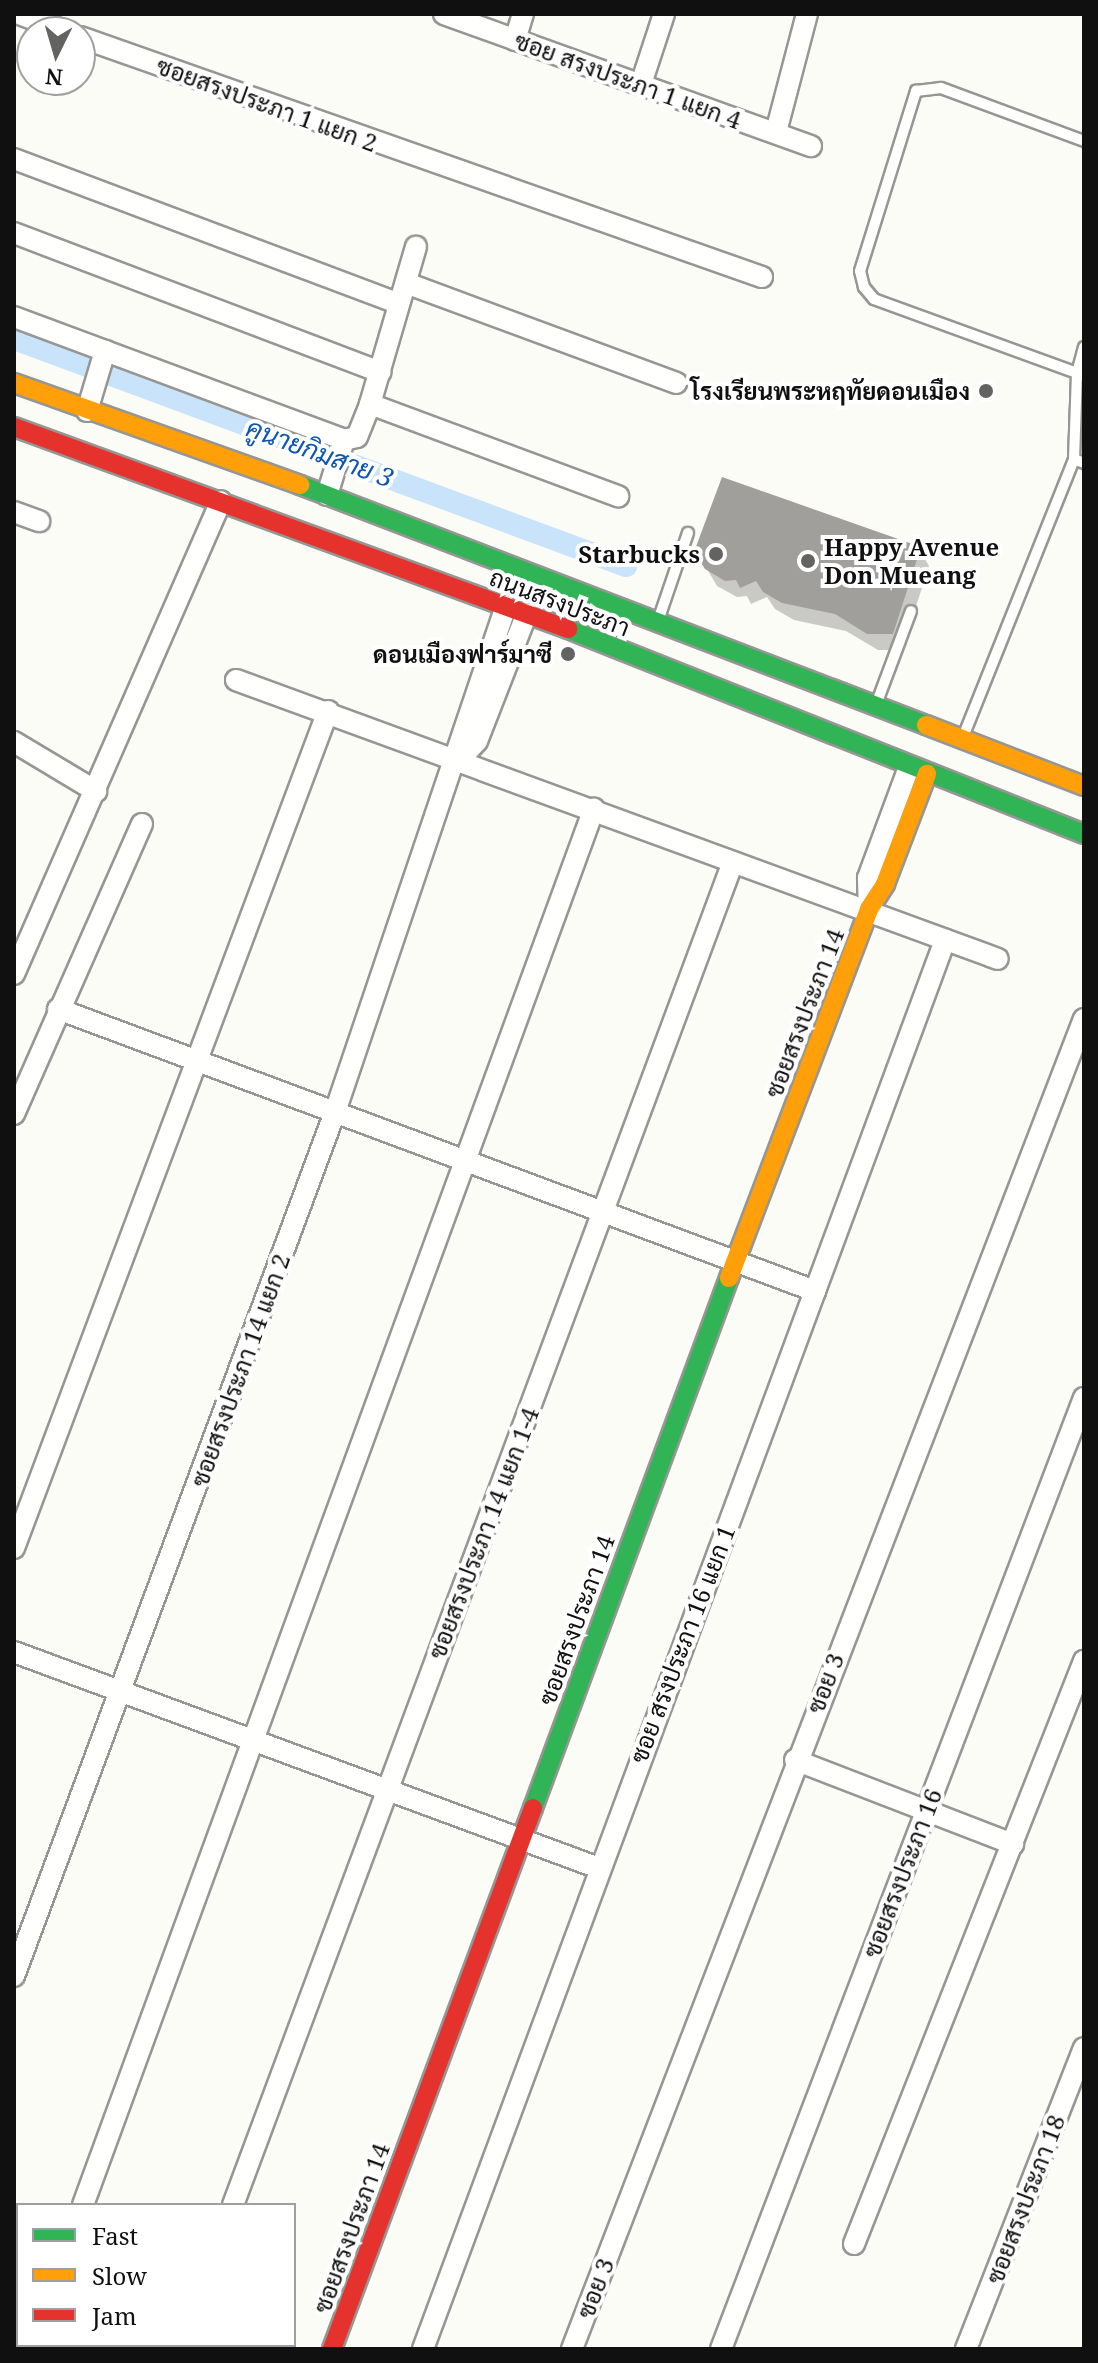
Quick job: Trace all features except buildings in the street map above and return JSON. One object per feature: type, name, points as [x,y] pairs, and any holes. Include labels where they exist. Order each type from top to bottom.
[{"type":"main road","name":"ถนนสรงประภา","points":[[14,383],[87,411],[330,486],[658,623],[1084,786]]},
{"type":"main road","name":"ถนนสรงประภา","points":[[14,427],[527,613],[1084,834]]},
{"type":"main road","name":"ซอยสรงประภา 14","points":[[332,2349],[869,909]]},
{"type":"street","name":"ซอย สรงประภา 1 แยก 4","points":[[444,14],[811,146]]},
{"type":"street","points":[[515,40],[523,14]]},
{"type":"street","points":[[641,84],[664,14]]},
{"type":"street","points":[[776,132],[807,14]]},
{"type":"street","name":"ซอยสรงประภา 1 แยก 2","points":[[96,43],[455,172],[762,277]]},
{"type":"street","points":[[14,159],[398,303]]},
{"type":"street","points":[[14,233],[380,372]]},
{"type":"street","points":[[330,486],[342,447],[357,437],[370,404],[416,247]]},
{"type":"street","points":[[406,283],[676,383]]},
{"type":"street","points":[[14,317],[104,356],[342,447]]},
{"type":"street","points":[[87,411],[104,356]]},
{"type":"street","points":[[370,404],[618,496]]},
{"type":"street","points":[[14,974],[221,501]]},
{"type":"street","points":[[14,512],[39,521]]},
{"type":"street","points":[[458,762],[459,734],[506,606]]},
{"type":"street","points":[[458,762],[477,741],[527,613]]},
{"type":"street","points":[[236,680],[869,909],[998,959]]},
{"type":"street","points":[[14,1548],[328,711]]},
{"type":"street","points":[[14,742],[96,791]]},
{"type":"street","name":"ซอยสรงประภา 14 แยก 2","points":[[14,1976],[335,1112],[458,762]]},
{"type":"street","points":[[869,909],[868,878],[918,770]]},
{"type":"street","points":[[84,2203],[594,809]]},
{"type":"street","points":[[14,1114],[142,824]]},
{"type":"street","name":"ซอยสรงประภา 14 แยก 1-4","points":[[234,2203],[733,862]]},
{"type":"street","name":"ซอย สรงประภา 16 แยก 1","points":[[423,2349],[945,940]]},
{"type":"street","points":[[58,1009],[815,1291]]},
{"type":"street","name":"ซอย 3","points":[[572,2349],[795,1760],[1084,1019]]},
{"type":"street","name":"ซอยสรงประภา 16","points":[[721,2349],[1084,1398]]},
{"type":"street","points":[[14,1652],[599,1868]]},
{"type":"street","points":[[854,2244],[1084,1661]]},
{"type":"street","points":[[795,1760],[1013,1844]]},
{"type":"street","name":"ซอยสรงประภา 18","points":[[966,2349],[1084,2048]]},
{"type":"lane","points":[[1080,375],[874,299],[864,287],[860,271],[916,91],[941,88],[1084,141]]},
{"type":"lane","points":[[961,741],[1079,461],[1080,375],[1084,347]]},
{"type":"lane","points":[[658,623],[688,533]]},
{"type":"lane","points":[[875,707],[911,611]]},
{"type":"waterway","name":"คูนายกิมสาย 3","points":[[14,339],[626,566]]},
{"type":"traffic: fast","points":[[300,485],[926,725]]},
{"type":"traffic: fast","points":[[568,629],[1084,834]]},
{"type":"traffic: fast","points":[[533,1808],[729,1278]]},
{"type":"traffic: slow","points":[[14,383],[300,485]]},
{"type":"traffic: slow","points":[[926,725],[1084,786]]},
{"type":"traffic: slow","points":[[729,1278],[869,909],[885,884],[927,774]]},
{"type":"traffic: jam","points":[[14,427],[568,629]]},
{"type":"traffic: jam","points":[[332,2349],[533,1808]]},
{"type":"place","name":"โรงเรียนพระหฤทัยดอนเมือง","points":[[986,391]]},
{"type":"place","name":"Starbucks","points":[[716,554]]},
{"type":"place","name":"Happy Avenue Don Mueang","points":[[808,561]]},
{"type":"place","name":"ดอนเมืองฟาร์มาซี","points":[[568,654]]}]
